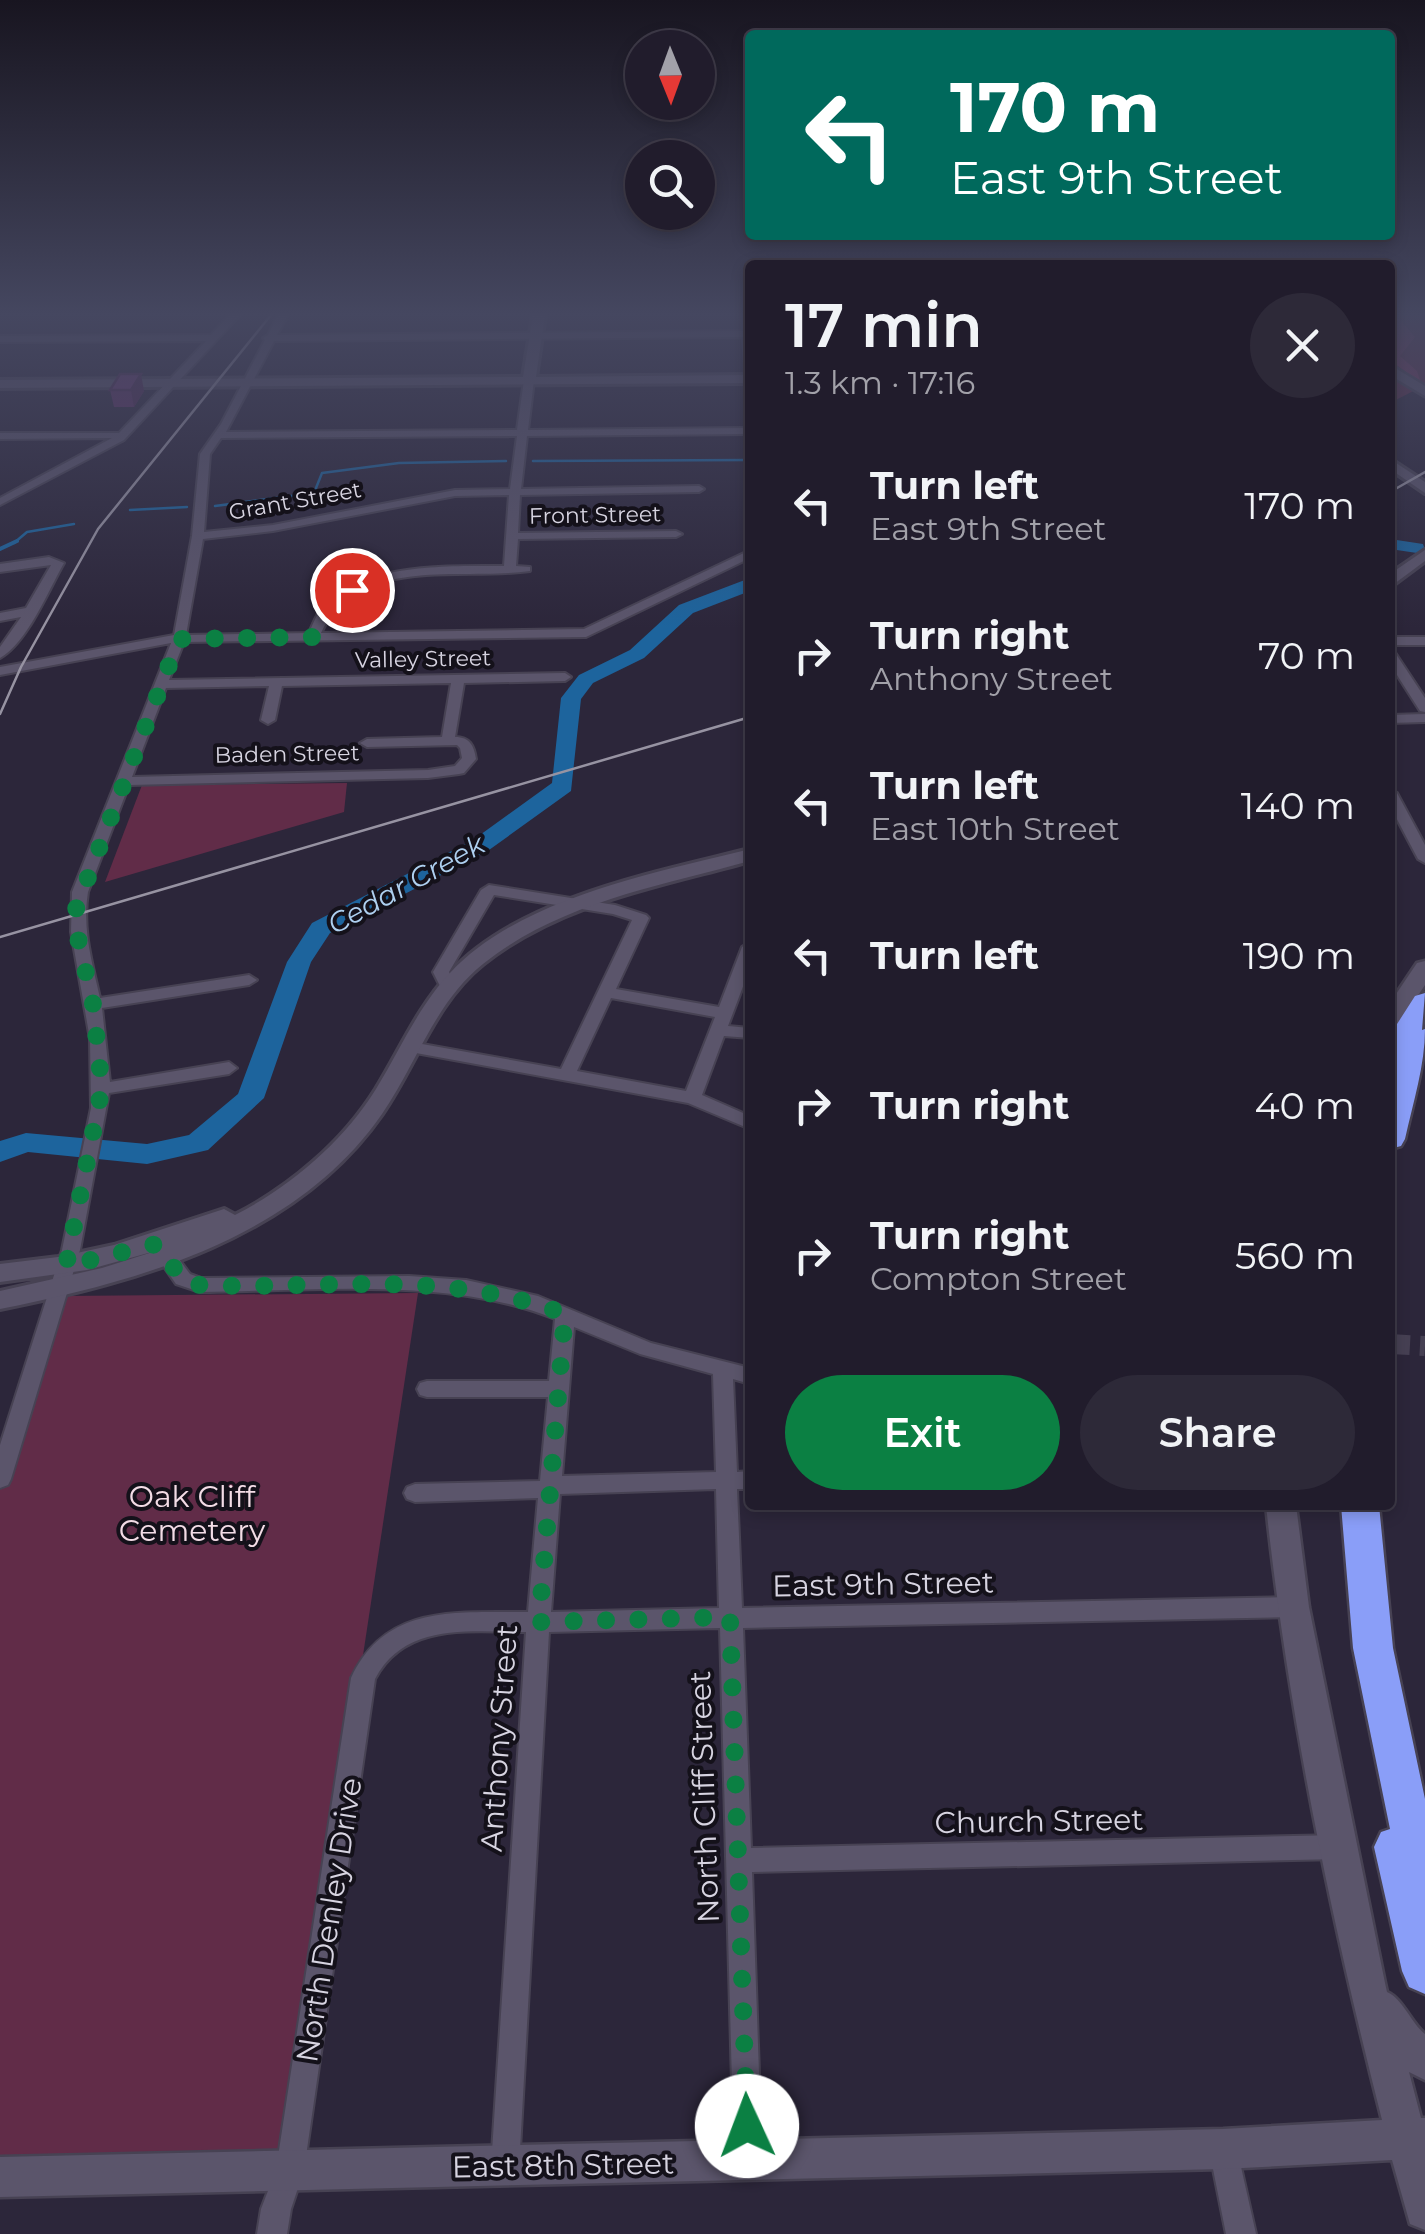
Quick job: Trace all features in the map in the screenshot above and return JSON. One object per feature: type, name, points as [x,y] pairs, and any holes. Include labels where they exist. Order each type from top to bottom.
[{"type":"highway","points":[[1395,1050],[1425,1002]]},
{"type":"highway","points":[[1395,1115],[1403,1076],[1425,1038]]},
{"type":"highway","points":[[1395,1138],[1425,1079]]},
{"type":"highway","points":[[1360,1510],[1370,1750],[1425,1971]]},
{"type":"highway","points":[[1366,1617],[1393,1764],[1425,1879]]},
{"type":"main road","points":[[1395,1013],[1425,968]]},
{"type":"main road","points":[[1282,1510],[1293,1608],[1366,1983],[1415,2138],[1425,2209]]},
{"type":"main road","points":[[1366,1983],[1398,2037],[1425,2060]]},
{"type":"main road","name":"East 8th Street","points":[[0,2177],[1223,2148],[1415,2138]]},
{"type":"street","points":[[0,502],[123,435],[138,419]]},
{"type":"street","points":[[0,1479],[6,1442],[63,1278],[102,1088],[93,1004],[76,929],[76,909],[179,639],[198,536],[206,454],[227,419]]},
{"type":"street","points":[[510,569],[524,419]]},
{"type":"street","points":[[218,435],[745,431]]},
{"type":"street","points":[[0,436],[123,435]]},
{"type":"street","points":[[1395,467],[1425,493]]},
{"type":"street","points":[[1395,477],[1425,493]]},
{"type":"street","name":"Grant Street","points":[[198,536],[273,528],[434,495],[516,490],[699,489]]},
{"type":"street","points":[[0,493],[16,492]]},
{"type":"street","name":"Front Street","points":[[514,536],[676,534]]},
{"type":"street","points":[[1395,578],[1425,554]]},
{"type":"street","points":[[0,671],[160,639],[586,633],[745,556]]},
{"type":"street","points":[[0,568],[58,561],[32,611],[0,654]]},
{"type":"street","points":[[313,637],[318,618],[326,609],[370,581],[406,574],[526,568]]},
{"type":"street","points":[[1395,589],[1425,569]]},
{"type":"street","points":[[0,617],[32,611]]},
{"type":"street","points":[[1395,641],[1425,641]]},
{"type":"street","points":[[1395,662],[1425,708]]},
{"type":"street","name":"Valley Street","points":[[162,684],[565,677]]},
{"type":"street","points":[[367,743],[454,741],[458,679]]},
{"type":"street","points":[[268,720],[277,682]]},
{"type":"street","points":[[1395,719],[1425,718]]},
{"type":"street","name":"Baden Street","points":[[124,780],[450,772],[466,765],[469,759],[467,748],[454,741]]},
{"type":"street","points":[[1395,802],[1425,858]]},
{"type":"street","points":[[0,1300],[226,1232],[275,1200],[345,1143],[371,1112],[449,988],[472,962],[503,941],[582,905],[745,856]]},
{"type":"street","points":[[449,988],[441,972],[489,890],[642,918],[568,1074]]},
{"type":"street","points":[[692,1098],[745,960]]},
{"type":"street","points":[[93,1004],[249,980]]},
{"type":"street","points":[[607,992],[745,1031]]},
{"type":"street","points":[[411,1046],[692,1098],[745,1121]]},
{"type":"street","points":[[102,1088],[229,1068]]},
{"type":"street","points":[[161,1252],[183,1280],[200,1285],[434,1284],[500,1293],[565,1314],[646,1349],[745,1375]]},
{"type":"street","points":[[0,1274],[63,1278]]},
{"type":"street","name":"Anthony Street","points":[[505,2166],[539,1622],[565,1314]]},
{"type":"street","name":"North Cliff Street","points":[[723,1371],[737,1480],[730,1617],[748,2160]]},
{"type":"street","points":[[427,1389],[558,1389]]},
{"type":"street","points":[[415,1493],[737,1480]]},
{"type":"street","name":"East 9th Street","points":[[415,1628],[730,1617],[1293,1608]]},
{"type":"street","name":"North Denley Drive","points":[[272,2234],[290,2170],[363,1678],[370,1659],[382,1645],[415,1628]]},
{"type":"street","name":"Church Street","points":[[740,1860],[1341,1847]]},
{"type":"street","points":[[1223,2148],[1242,2234]]},
{"type":"green space","points":[[347,783],[344,812],[105,882],[142,785]]},
{"type":"green space","name":"Oak Cliff Cemetery","points":[[418,1293],[287,2156],[0,2160],[0,1487],[64,1296]]},
{"type":"waterway","points":[[533,461],[745,460]]},
{"type":"waterway","points":[[215,506],[314,493],[322,473],[399,463],[506,461]]},
{"type":"waterway","points":[[130,510],[187,507]]},
{"type":"waterway","points":[[16,542],[27,532],[74,524]]},
{"type":"waterway","points":[[0,549],[16,542]]},
{"type":"waterway","name":"Cedar Creek","points":[[1395,545],[1417,548]]},
{"type":"waterway","name":"Cedar Creek","points":[[0,1152],[26,1142],[147,1154],[198,1143],[250,1098],[299,962],[321,928],[481,845],[563,786],[571,698],[586,679],[637,654],[686,609],[745,586]]},
{"type":"tunnel","points":[[1395,1344],[1425,1346]]},
{"type":"tram line","points":[[0,714],[21,667],[98,529],[187,419]]},
{"type":"tram line","points":[[1395,489],[1425,472]]},
{"type":"tram line","points":[[0,937],[745,718]]},
{"type":"route","points":[[352,590],[318,618],[313,637],[179,639],[76,909],[76,929],[93,1004],[102,1088],[66,1266],[156,1244],[183,1280],[200,1285],[409,1282],[500,1293],[565,1314],[539,1622],[730,1617],[747,2126]]}]
